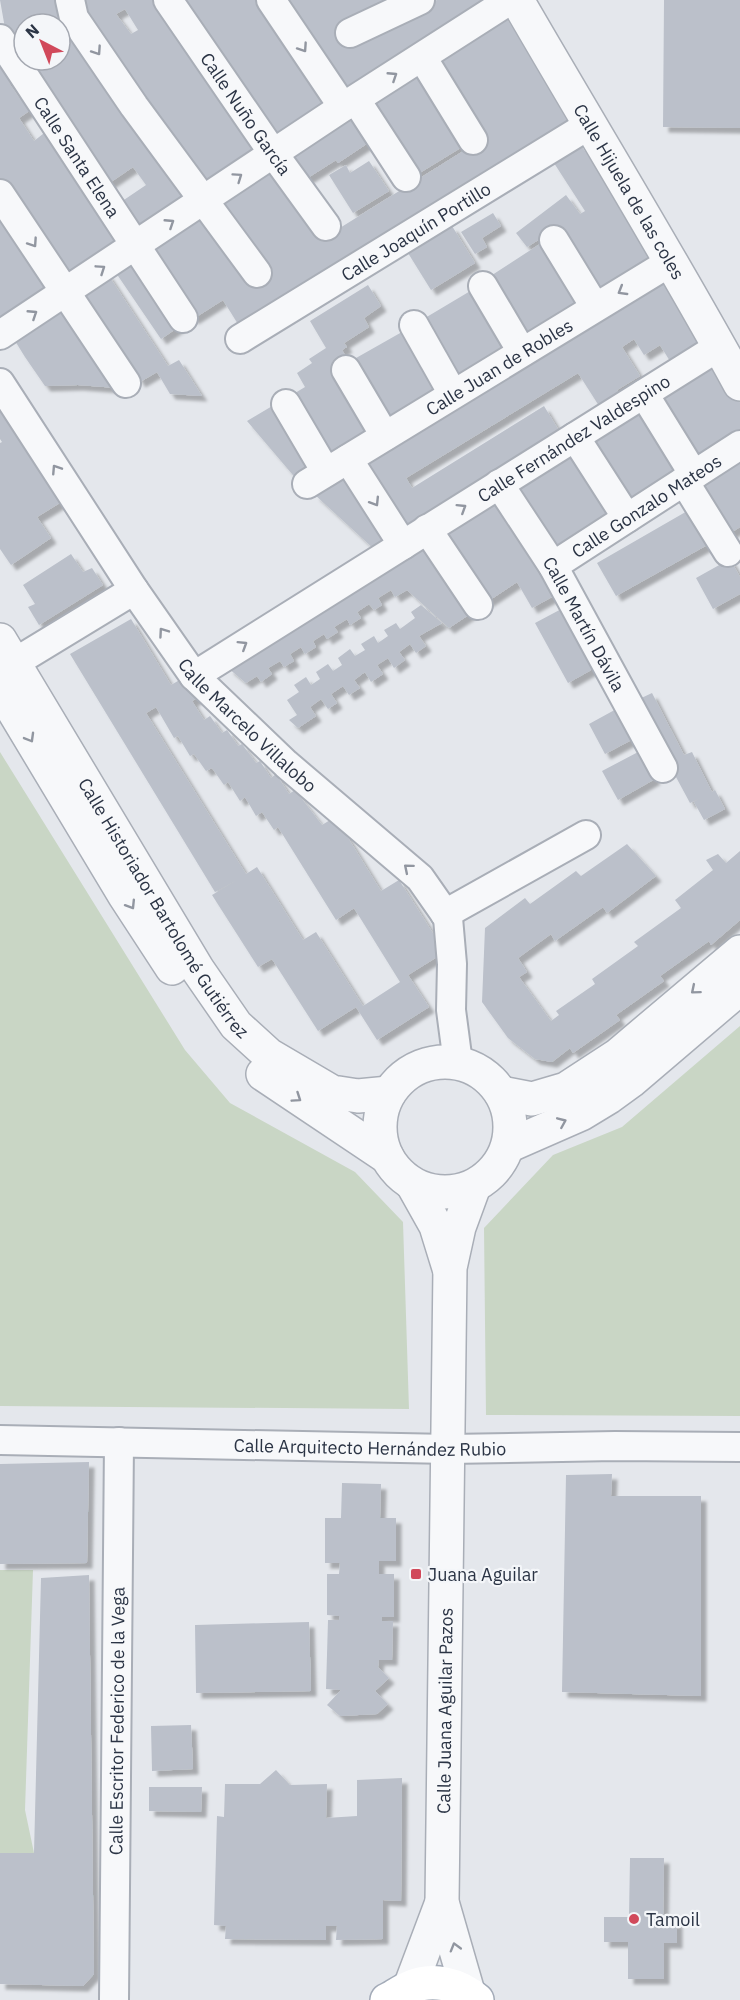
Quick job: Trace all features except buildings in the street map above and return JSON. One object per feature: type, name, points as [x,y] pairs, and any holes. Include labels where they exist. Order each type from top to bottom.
[{"type":"main road","points":[[395,1996],[429,1983],[449,1984],[472,1996]]},
{"type":"street","points":[[70,0],[74,18],[134,106],[257,273]]},
{"type":"street","name":"Calle Nuño García","points":[[168,0],[326,226]]},
{"type":"street","points":[[270,0],[406,177]]},
{"type":"street","points":[[350,33],[420,0]]},
{"type":"street","points":[[0,335],[273,153],[510,0]]},
{"type":"street","name":"Calle Hijuela de las coles","points":[[517,0],[589,125],[672,261],[740,384]]},
{"type":"street","name":"Calle Santa Elena","points":[[0,39],[183,318]]},
{"type":"street","points":[[422,57],[473,140]]},
{"type":"street","name":"Calle Joaquín Portillo","points":[[240,339],[589,125]]},
{"type":"street","points":[[0,194],[126,383]]},
{"type":"street","points":[[554,240],[595,307]]},
{"type":"street","name":"Calle Juan de Robles","points":[[327,471],[672,261]]},
{"type":"street","points":[[483,286],[522,352]]},
{"type":"street","points":[[414,325],[453,394]]},
{"type":"street","name":"Calle Fernández Valdespino","points":[[194,676],[720,346]]},
{"type":"street","points":[[346,370],[385,435]]},
{"type":"street","name":"Calle Marcelo Villalobo","points":[[0,383],[194,676],[286,764],[420,878],[448,918],[452,964],[451,1010],[458,1063]]},
{"type":"street","points":[[644,394],[728,552]]},
{"type":"street","points":[[286,404],[327,471],[403,545]]},
{"type":"street","points":[[575,437],[627,518]]},
{"type":"street","name":"Calle Gonzalo Mateos","points":[[553,566],[740,445]]},
{"type":"street","name":"Calle Martín Dávila","points":[[500,484],[553,566],[663,768]]},
{"type":"street","points":[[427,530],[478,605]]},
{"type":"street","points":[[5,664],[135,590]]},
{"type":"street","name":"Calle Historiador Bartolomé Gutiérrez","points":[[5,664],[198,970],[236,1025],[269,1055],[333,1092],[357,1096],[389,1093],[381,1114],[380,1136],[387,1157],[398,1173],[413,1185]]},
{"type":"street","name":"Calle Historiador Bartolomé Gutiérrez","points":[[5,664],[124,896],[209,1023],[241,1058],[387,1157]]},
{"type":"street","points":[[445,914],[586,835]]},
{"type":"street","points":[[501,1093],[532,1099],[566,1089],[618,1055],[740,952]]},
{"type":"street","points":[[508,1146],[580,1114],[609,1097],[740,988]]},
{"type":"street","points":[[389,1093],[402,1078],[419,1067],[438,1062],[458,1063],[483,1073],[501,1093],[508,1110],[511,1128],[508,1146],[496,1170],[474,1186],[454,1192],[433,1192],[413,1185]]},
{"type":"street","name":"Calle Juana Aguilar Pazos","points":[[413,1185],[436,1226],[450,1268]]},
{"type":"street","name":"Calle Juana Aguilar Pazos","points":[[472,1996],[442,1902],[450,1268],[459,1227],[474,1186]]},
{"type":"street","name":"Calle Arquitecto Hernández Rubio","points":[[0,1440],[449,1449],[615,1446],[740,1447]]},
{"type":"street","name":"Calle Escritor Federico de la Vega","points":[[114,2000],[119,1442]]},
{"type":"street","name":"Calle Juana Aguilar Pazos","points":[[395,1996],[442,1902]]},
{"type":"green space","points":[[0,752],[185,1050],[230,1103],[355,1172],[403,1222],[409,1409],[0,1406]]},
{"type":"green space","points":[[740,1026],[740,1416],[486,1415],[484,1228],[553,1155],[622,1127]]},
{"type":"green space","points":[[0,1570],[33,1570],[25,1810],[34,1853],[0,1853]]},
{"type":"place","name":"Juana Aguilar","points":[[416,1574]]},
{"type":"place","name":"Tamoil","points":[[634,1919]]}]
